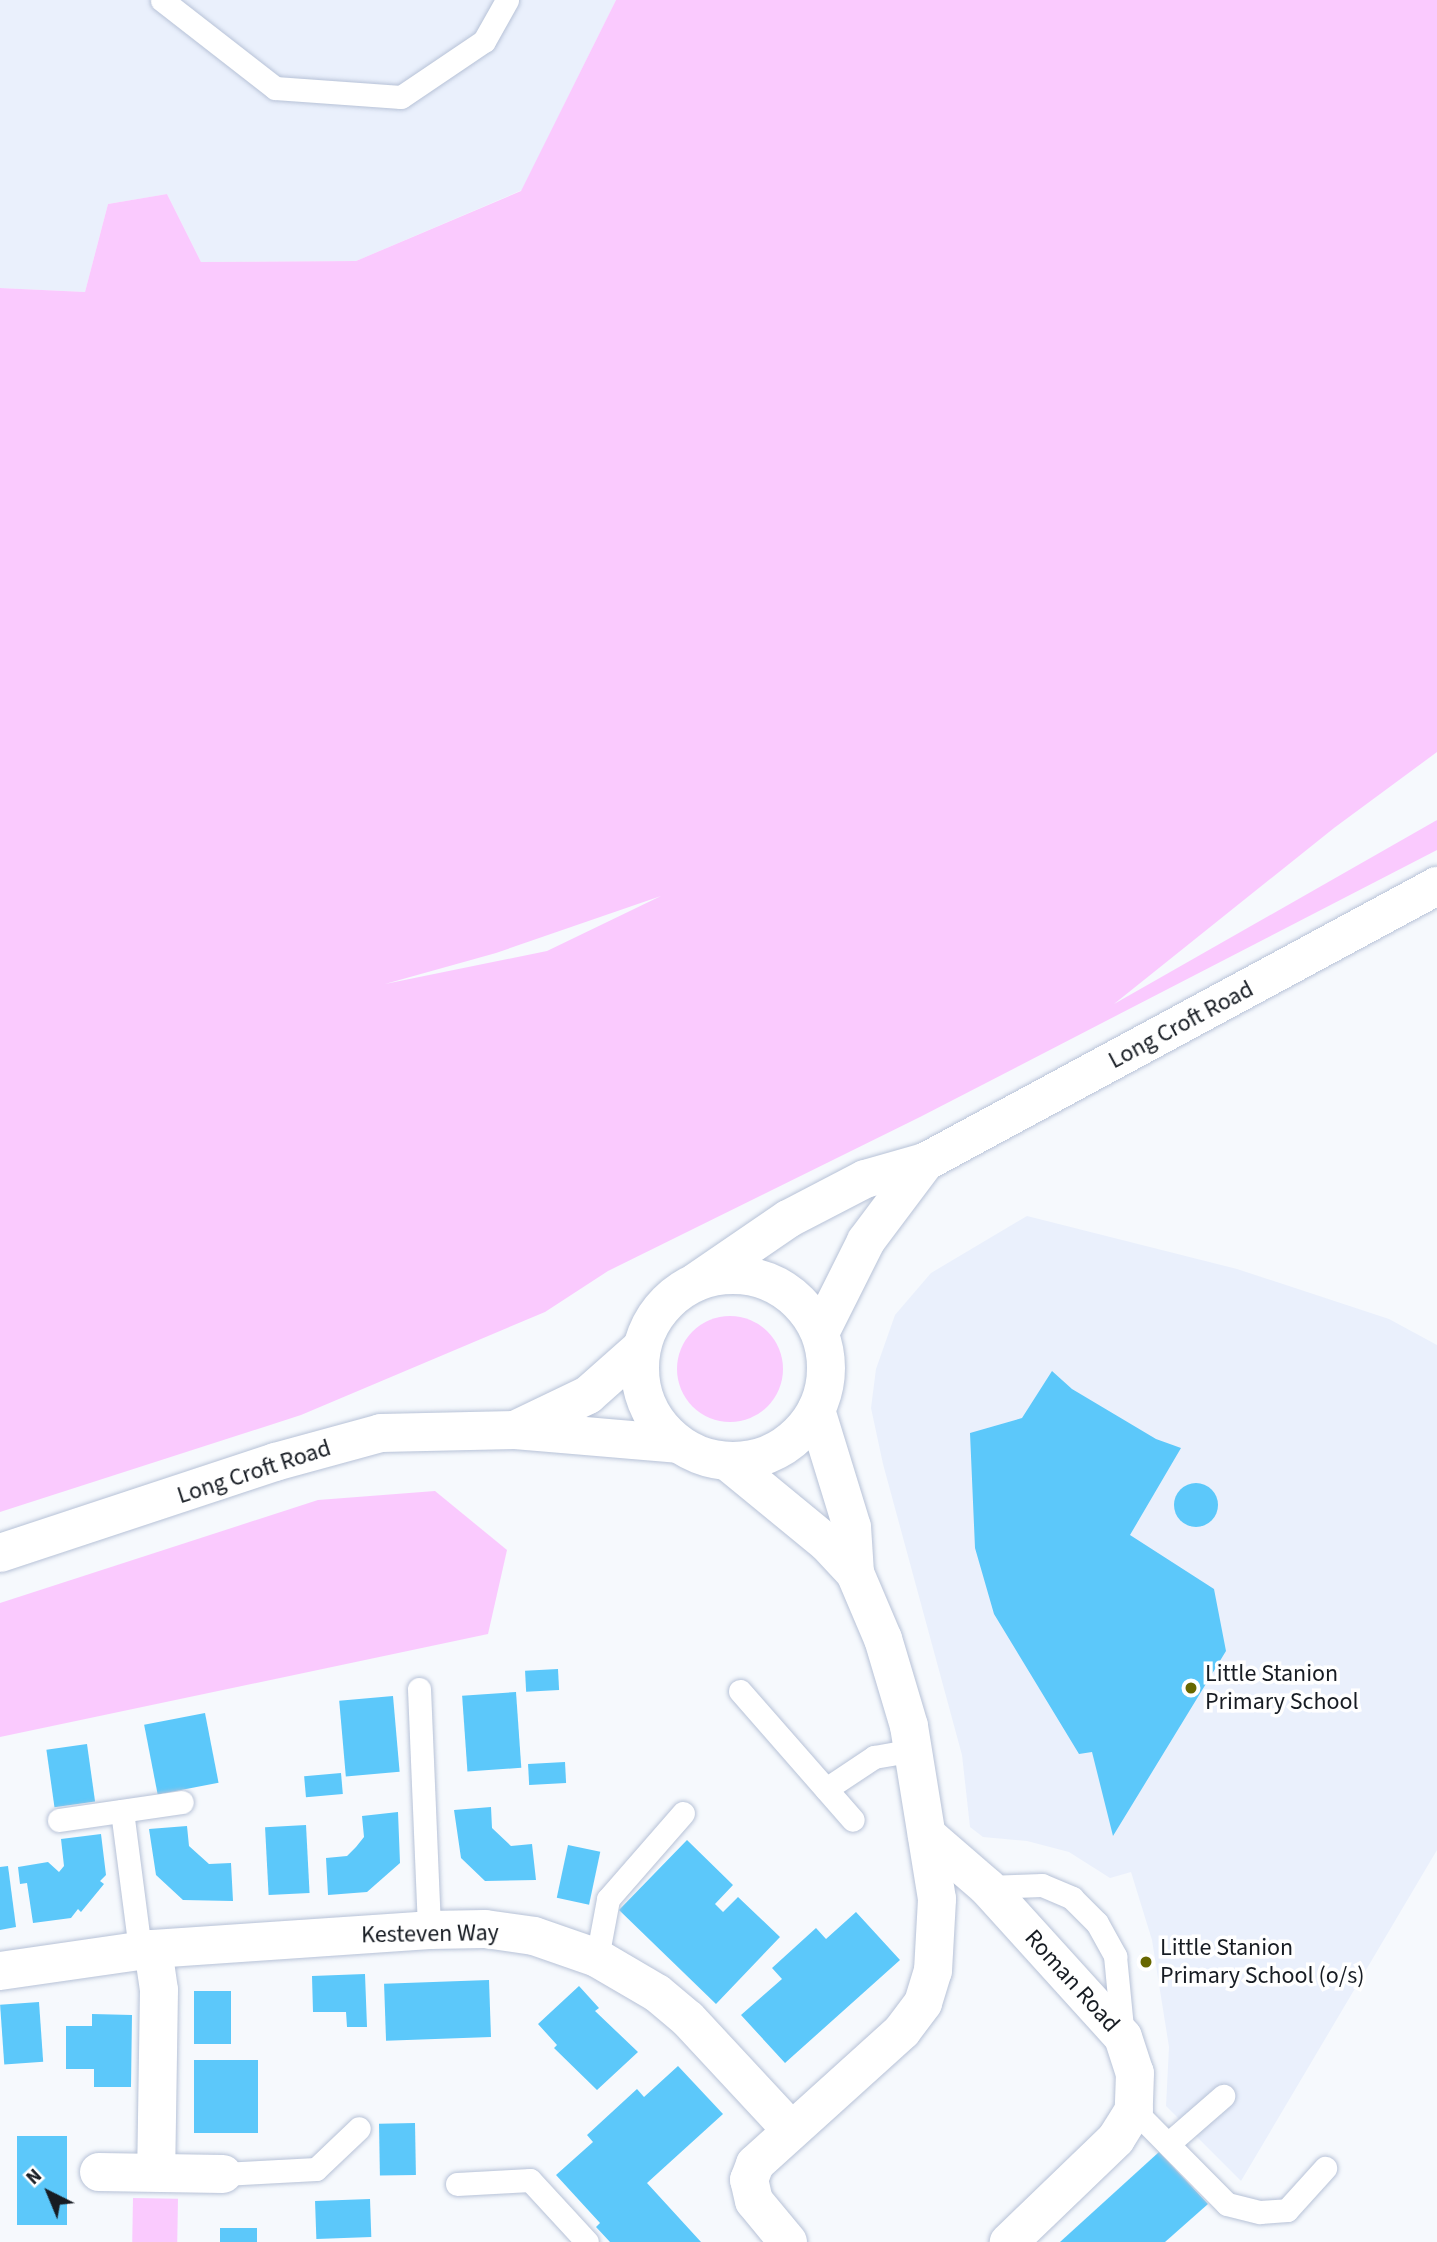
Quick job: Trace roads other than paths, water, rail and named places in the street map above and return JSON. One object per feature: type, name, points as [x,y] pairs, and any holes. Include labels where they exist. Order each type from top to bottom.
[{"type":"street","name":"Long Croft Road","points":[[696,1282],[788,1219],[865,1179],[925,1162],[1437,886]]},
{"type":"street","name":"Long Croft Road","points":[[820,1334],[866,1241],[925,1162]]},
{"type":"street","points":[[725,1275],[755,1277],[782,1288],[797,1301],[820,1334],[826,1379],[816,1410],[793,1439],[767,1456],[727,1461],[705,1458],[677,1444],[658,1425],[645,1401],[639,1375],[641,1348],[652,1321],[671,1298],[696,1282],[725,1275]]},
{"type":"street","name":"Long Croft Road","points":[[515,1430],[588,1395],[641,1348]]},
{"type":"street","points":[[788,2242],[754,2201],[749,2180],[755,2164],[902,2031],[923,2004],[933,1971],[937,1899],[913,1750],[883,1639],[855,1573],[852,1527],[816,1410]]},
{"type":"street","name":"Long Croft Road","points":[[0,1553],[275,1462],[381,1433],[515,1430],[677,1444]]},
{"type":"street","points":[[727,1461],[827,1543],[855,1573]]},
{"type":"street","name":"Roman Road","points":[[927,1835],[987,1887],[1123,2037],[1135,2073],[1134,2110]]},
{"type":"street","name":"Kesteven Way","points":[[0,1971],[147,1950],[429,1930],[485,1929],[534,1936],[597,1958],[657,1993],[688,2019],[791,2130]]},
{"type":"street","points":[[147,1950],[159,1990],[156,2172]]},
{"type":"street","points":[[1009,2242],[1116,2139],[1134,2110]]},
{"type":"street","points":[[99,2172],[223,2174]]},
{"type":"lane","points":[[162,0],[275,88],[401,97],[484,41],[507,0]]},
{"type":"lane","points":[[419,1689],[429,1930]]},
{"type":"lane","points":[[740,1691],[853,1820]]},
{"type":"lane","points":[[826,1789],[874,1757],[913,1750]]},
{"type":"lane","points":[[59,1820],[182,1802]]},
{"type":"lane","points":[[121,1811],[147,1950]]},
{"type":"lane","points":[[597,1958],[608,1899],[683,1813]]},
{"type":"lane","points":[[987,1887],[1042,1885],[1072,1898],[1097,1923],[1115,1956],[1123,2037]]},
{"type":"lane","points":[[1169,2143],[1223,2096]]},
{"type":"lane","points":[[1134,2110],[1227,2204],[1260,2212],[1287,2210],[1325,2168]]},
{"type":"lane","points":[[223,2174],[317,2168],[359,2128]]},
{"type":"lane","points":[[457,2184],[530,2180],[587,2242]]},
{"type":"place","name":"Little Stanion Primary School","points":[[1191,1688]]},
{"type":"place","name":"Little Stanion Primary School (o/s)","points":[[1146,1962]]}]
